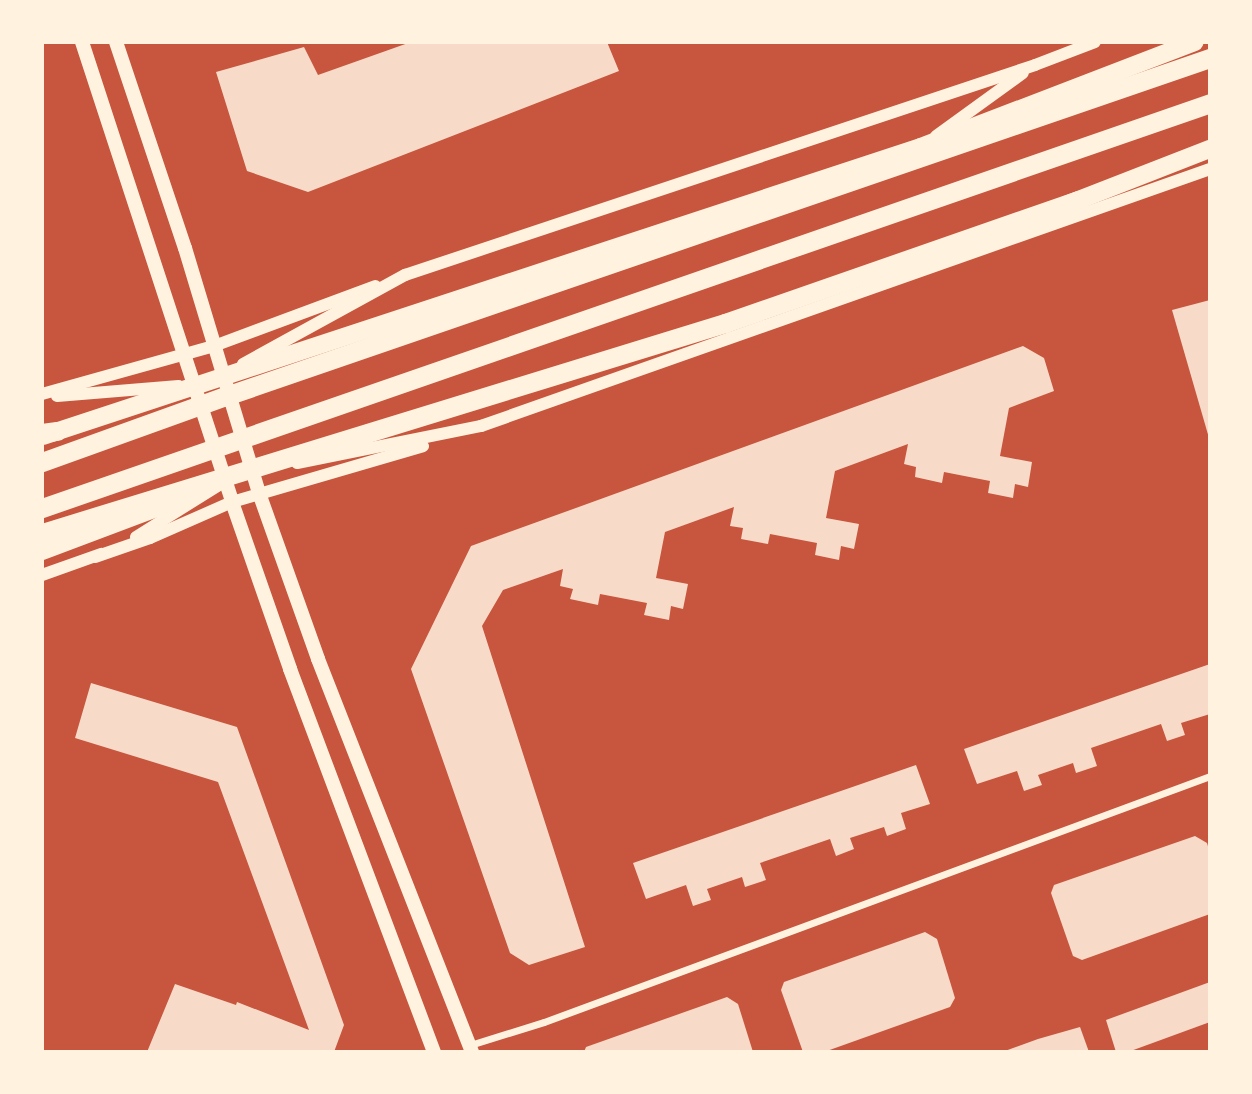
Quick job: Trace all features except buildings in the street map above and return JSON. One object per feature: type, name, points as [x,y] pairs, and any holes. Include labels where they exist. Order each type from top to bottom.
[{"type":"highway","points":[[42,462],[223,397],[1210,58]]},
{"type":"highway","points":[[42,508],[1210,103]]},
{"type":"highway","points":[[42,533],[725,323],[1079,200]]},
{"type":"main road","points":[[82,42],[182,355],[290,669],[434,1052]]},
{"type":"main road","points":[[116,42],[259,493],[318,659],[471,1049]]},
{"type":"main road","points":[[47,433],[921,146],[1195,42]]},
{"type":"main road","points":[[42,551],[252,471],[368,436],[1079,200],[1210,149]]},
{"type":"street","points":[[42,396],[214,346],[405,275],[1035,65],[1095,42]]},
{"type":"street","points":[[921,146],[1035,65]]},
{"type":"street","points":[[42,575],[150,538],[232,502],[389,457],[481,426],[1210,169]]},
{"type":"street","points":[[223,374],[405,275]]},
{"type":"street","points":[[42,396],[193,385]]},
{"type":"street","points":[[252,471],[481,426]]},
{"type":"street","points":[[96,557],[140,535],[226,481]]},
{"type":"street","points":[[471,1049],[1210,776]]}]
